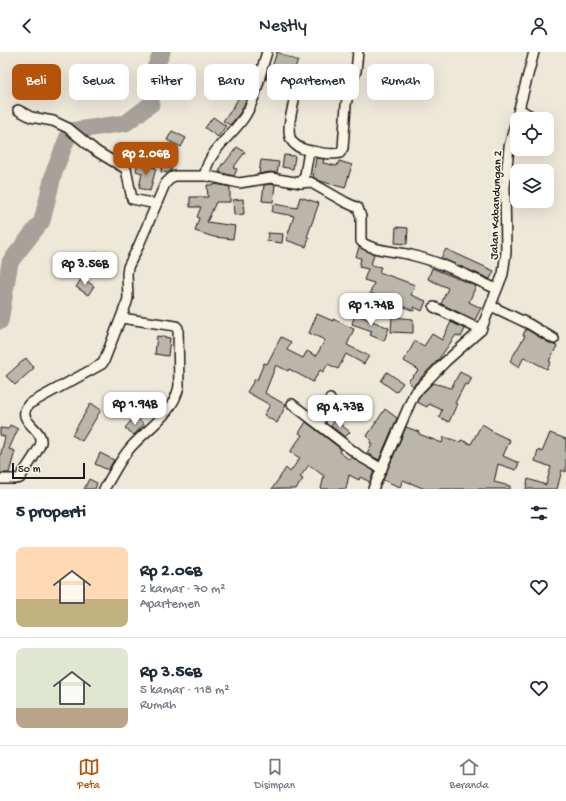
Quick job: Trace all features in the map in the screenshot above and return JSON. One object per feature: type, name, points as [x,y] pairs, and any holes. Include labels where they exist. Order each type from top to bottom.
[{"type":"street","points":[[208,176],[205,173],[217,148],[231,135],[245,116],[254,98],[267,52]]},
{"type":"street","points":[[294,100],[289,132],[290,140],[298,148],[334,154],[340,153],[343,148],[346,104],[349,89],[356,72],[358,52]]},
{"type":"street","name":"Jalan Kabandungan 2","points":[[373,489],[414,394],[445,362],[481,330],[503,274],[506,252],[505,187],[509,147],[534,52]]},
{"type":"street","points":[[519,109],[525,112]]},
{"type":"street","points":[[18,110],[31,117],[53,121],[71,130],[96,151],[126,169],[132,199],[156,204]]},
{"type":"street","points":[[301,183],[305,175],[310,151]]},
{"type":"street","points":[[0,479],[20,478],[41,444],[40,436],[25,418],[26,406],[102,364],[114,337],[128,298],[126,274],[128,267],[165,184],[172,177],[208,176],[239,183],[272,178],[301,183],[310,182],[358,208],[362,217],[361,241],[364,244],[380,249],[411,254],[434,261],[497,289]]},
{"type":"street","points":[[491,306],[529,324],[554,339]]},
{"type":"street","points":[[434,307],[481,330]]},
{"type":"street","points":[[104,489],[131,447],[166,412],[177,394],[178,386],[178,328],[176,326],[121,318]]},
{"type":"street","points":[[319,424],[330,399]]},
{"type":"street","points":[[292,404],[361,457],[382,469]]},
{"type":"building","points":[[277,52],[298,61],[297,64],[273,64]]},
{"type":"building","points":[[237,100],[246,100],[240,113],[230,125],[223,121]]},
{"type":"building","points":[[213,117],[226,126],[218,137],[205,128]]},
{"type":"building","points":[[172,131],[186,138],[181,147],[167,140]]},
{"type":"building","points":[[237,147],[245,152],[233,168],[237,169],[234,176],[219,172],[222,164],[224,164]]},
{"type":"building","points":[[284,155],[295,156],[293,169],[282,167]]},
{"type":"building","points":[[316,158],[324,159],[323,163],[337,166],[339,161],[352,165],[345,188],[320,181],[313,177]]},
{"type":"building","points":[[261,160],[279,162],[277,173],[270,172],[259,174]]},
{"type":"building","points":[[162,161],[172,163],[171,171],[168,173],[161,172]]},
{"type":"building","points":[[138,162],[156,168],[150,191],[139,188],[142,173],[136,171]]},
{"type":"building","points":[[215,184],[230,187],[230,202],[216,202],[207,222],[235,226],[233,239],[214,237],[195,231],[199,218],[197,217],[201,207],[190,207],[190,197],[208,197],[207,185]]},
{"type":"building","points":[[264,185],[275,185],[273,202],[262,201]]},
{"type":"building","points":[[300,197],[319,203],[307,237],[309,238],[306,247],[286,240],[294,216],[272,212],[274,204],[297,208]]},
{"type":"building","points":[[243,199],[244,214],[234,215],[233,200]]},
{"type":"building","points":[[396,227],[408,228],[407,244],[395,243]]},
{"type":"building","points":[[268,233],[283,234],[282,243],[267,241]]},
{"type":"building","points":[[359,247],[374,254],[371,265],[381,267],[379,272],[415,285],[411,295],[426,301],[422,311],[414,307],[414,311],[370,293],[374,283],[364,280],[368,269],[359,267],[361,258],[356,257]]},
{"type":"building","points":[[446,249],[494,271],[490,279],[441,258]]},
{"type":"building","points":[[96,252],[109,260],[104,270],[90,262]]},
{"type":"building","points":[[432,268],[476,286],[469,302],[481,308],[475,320],[441,304],[448,288],[428,279]]},
{"type":"building","points":[[82,278],[94,286],[88,295],[76,287]]},
{"type":"building","points":[[317,314],[333,321],[333,319],[354,329],[347,345],[369,356],[364,364],[346,354],[338,369],[328,364],[323,372],[320,370],[313,382],[289,369],[288,371],[276,365],[265,393],[286,405],[277,423],[264,415],[270,405],[247,392],[255,379],[257,380],[264,363],[267,364],[281,337],[291,342],[287,350],[303,358],[307,351],[316,356],[325,340],[309,333]]},
{"type":"building","points":[[355,314],[389,328],[384,341],[370,335],[372,331],[352,324]]},
{"type":"building","points":[[392,317],[413,319],[413,333],[391,332]]},
{"type":"building","points":[[451,322],[465,329],[461,337],[456,335],[438,360],[413,386],[408,381],[419,370],[404,361],[415,341],[424,346],[432,334],[442,340]]},
{"type":"building","points":[[526,329],[557,346],[549,361],[551,362],[547,369],[524,357],[519,367],[510,361],[525,336],[523,335]]},
{"type":"building","points":[[157,336],[170,338],[168,356],[155,354]]},
{"type":"building","points":[[26,358],[34,368],[15,385],[6,376]]},
{"type":"building","points":[[387,372],[403,383],[396,392],[381,381]]},
{"type":"building","points":[[460,372],[472,378],[468,385],[465,384],[455,403],[457,404],[449,422],[439,417],[442,410],[429,404],[427,407],[417,402],[419,397],[433,383],[451,388]]},
{"type":"building","points":[[317,400],[322,403],[316,415],[310,410]]},
{"type":"building","points":[[91,403],[101,410],[82,441],[72,435]]},
{"type":"building","points":[[360,404],[368,409],[361,419],[353,414]]},
{"type":"building","points":[[385,409],[397,418],[379,460],[367,453],[372,444],[370,443],[371,440],[367,436]]},
{"type":"building","points":[[135,416],[144,424],[134,435],[125,428]]},
{"type":"building","points":[[335,420],[350,432],[345,437],[331,426]]},
{"type":"building","points":[[306,422],[341,449],[339,452],[350,460],[352,457],[374,471],[370,482],[360,477],[359,480],[349,475],[346,489],[321,489],[324,476],[309,465],[300,477],[303,479],[296,489],[272,489],[286,468],[290,472],[300,458],[290,452],[302,435],[299,433]]},
{"type":"building","points":[[482,424],[492,430],[491,431],[510,440],[503,456],[519,463],[516,470],[498,464],[494,482],[510,486],[510,489],[425,489],[403,480],[400,487],[383,480],[406,427],[442,443],[444,437],[460,442],[461,440],[471,444]]},
{"type":"building","points":[[10,425],[18,429],[9,449],[15,451],[9,473],[0,473],[0,457],[5,437],[0,435],[0,428],[8,429]]},
{"type":"building","points":[[550,433],[566,439],[566,472],[562,470],[557,489],[526,489],[528,479],[546,485],[551,467],[535,461],[538,450],[542,452]]},
{"type":"building","points":[[100,453],[114,460],[108,470],[95,464]]},
{"type":"building","points":[[89,479],[97,483],[95,489],[84,489]]},
{"type":"waterway","points":[[0,321],[10,262],[42,221],[54,172],[70,131],[126,123],[151,104],[152,75],[162,52]]}]
